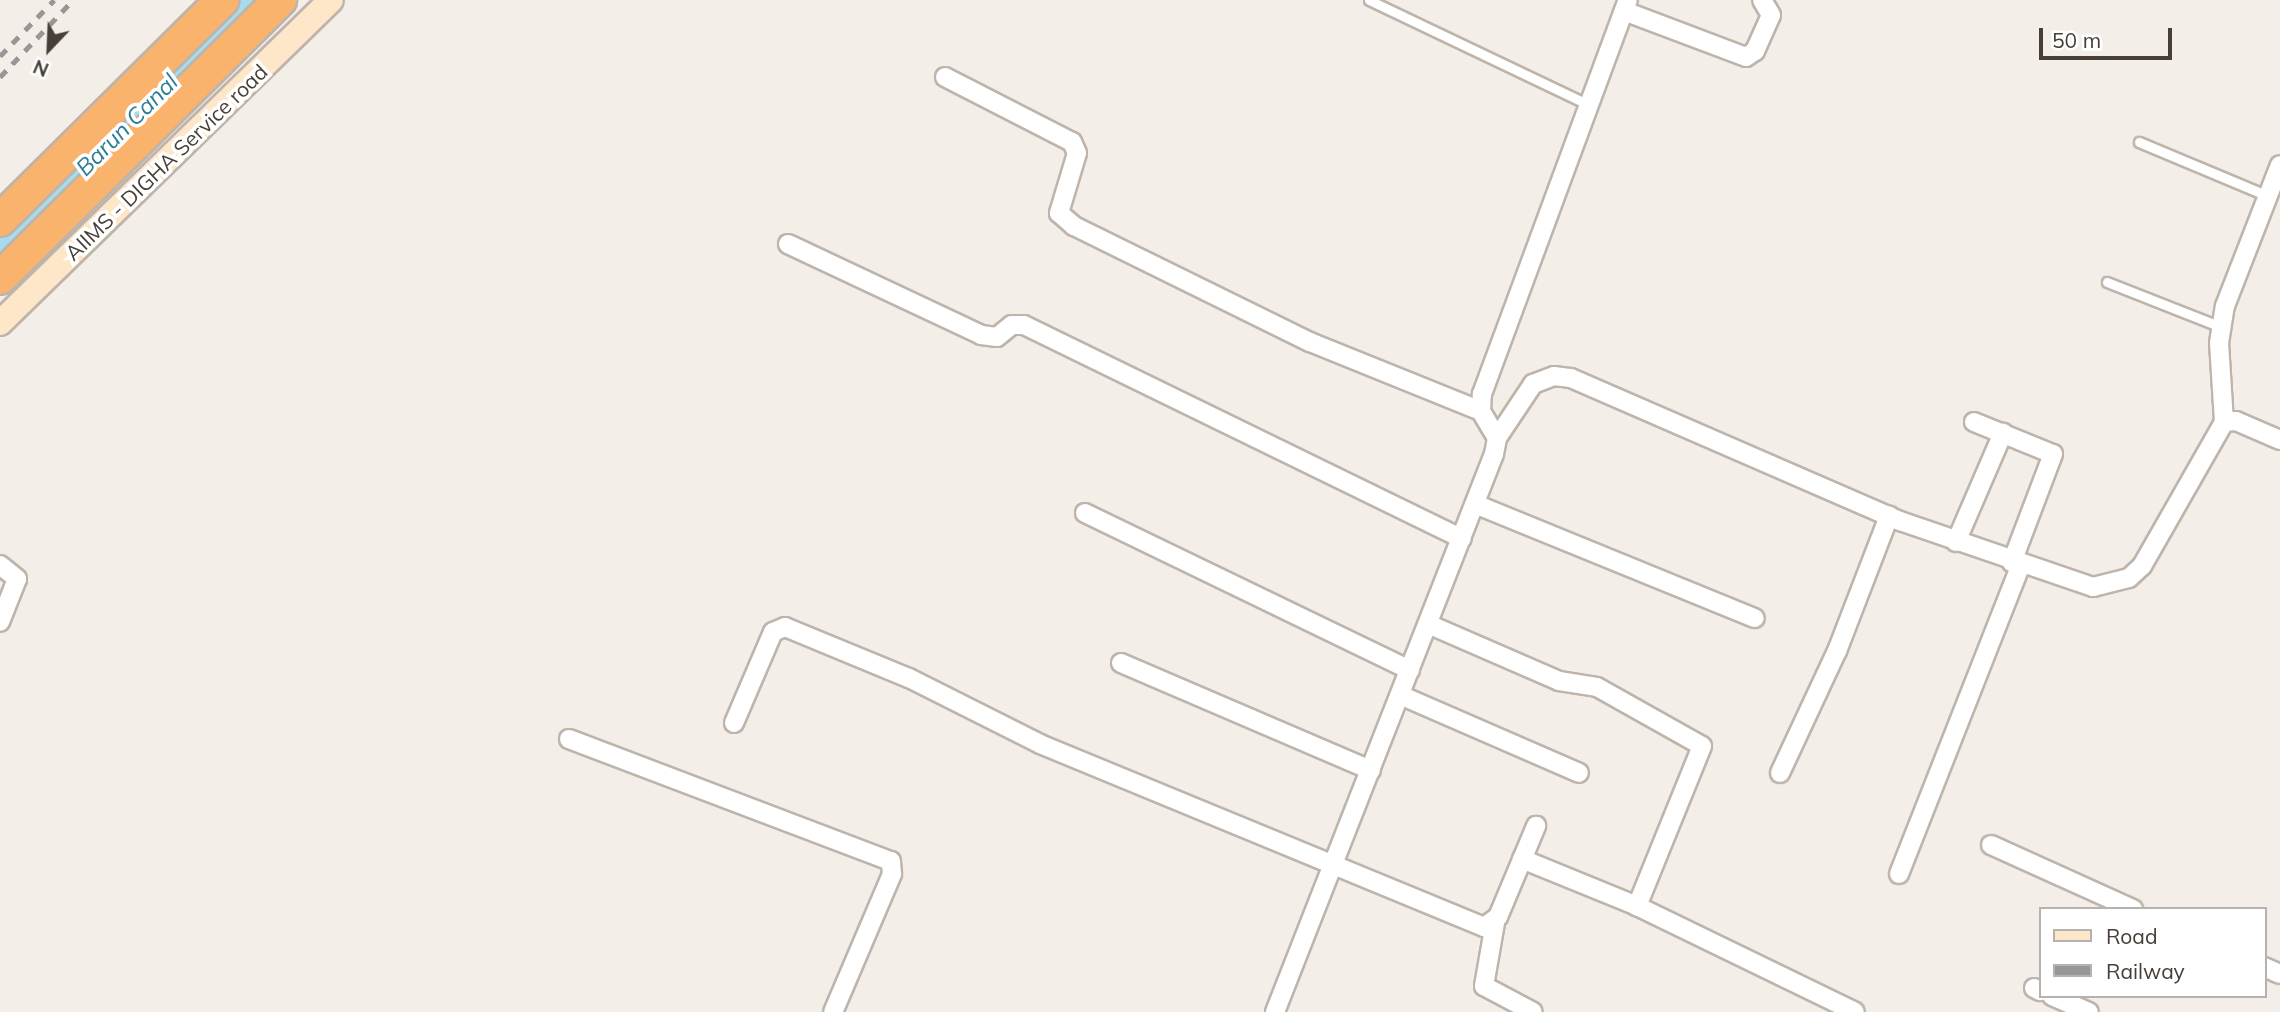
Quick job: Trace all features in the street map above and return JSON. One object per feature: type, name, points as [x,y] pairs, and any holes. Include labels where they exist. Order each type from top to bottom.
[{"type":"highway","points":[[0,220],[222,0]]},
{"type":"highway","points":[[0,278],[280,0]]},
{"type":"main road","name":"AIIMS - DIGHA Service road","points":[[0,323],[331,0]]},
{"type":"street","points":[[1497,438],[1482,411],[1482,394],[1626,6],[1746,57],[1755,51],[1771,15],[1762,0]]},
{"type":"street","points":[[945,77],[1072,142],[1076,159],[1059,208],[1064,220],[1310,342],[1482,411]]},
{"type":"street","points":[[1275,1012],[1462,539],[1497,438],[1533,384],[1554,376],[1571,378],[1889,516],[2016,564],[2093,587],[2129,578],[2154,550],[2224,422],[2221,327],[2280,165]]},
{"type":"street","points":[[788,244],[981,335],[997,337],[1012,325],[1024,325],[1462,539]]},
{"type":"street","points":[[2224,422],[2236,421],[2280,440]]},
{"type":"street","points":[[1899,874],[2054,458],[2049,450],[1974,422]]},
{"type":"street","points":[[1956,542],[2003,433]]},
{"type":"street","points":[[1475,504],[1755,618]]},
{"type":"street","points":[[1085,513],[1410,670]]},
{"type":"street","points":[[1780,772],[1837,651],[1889,516]]},
{"type":"street","points":[[0,565],[17,579],[0,622]]},
{"type":"street","points":[[1428,624],[1559,681],[1597,687],[1702,746],[1637,906]]},
{"type":"street","points":[[734,723],[773,632],[781,626],[909,677],[1040,744],[1332,867],[1478,926],[1495,923]]},
{"type":"street","points":[[1121,663],[1371,769]]},
{"type":"street","points":[[1400,695],[1579,773]]},
{"type":"street","points":[[569,739],[891,861],[892,874],[832,1012]]},
{"type":"street","points":[[1533,1012],[1484,986],[1495,923],[1536,826]]},
{"type":"street","points":[[1991,845],[2129,907]]},
{"type":"street","points":[[1522,859],[1637,906],[1855,1012]]},
{"type":"street","points":[[2057,998],[2090,1012]]},
{"type":"lane","points":[[1370,0],[1589,105]]},
{"type":"lane","points":[[2139,142],[2268,196]]},
{"type":"lane","points":[[2108,282],[2221,327]]},
{"type":"waterway","name":"Barun Canal","points":[[0,249],[253,0]]},
{"type":"railway","points":[[0,56],[54,0]]},
{"type":"railway","points":[[0,77],[73,0]]}]
